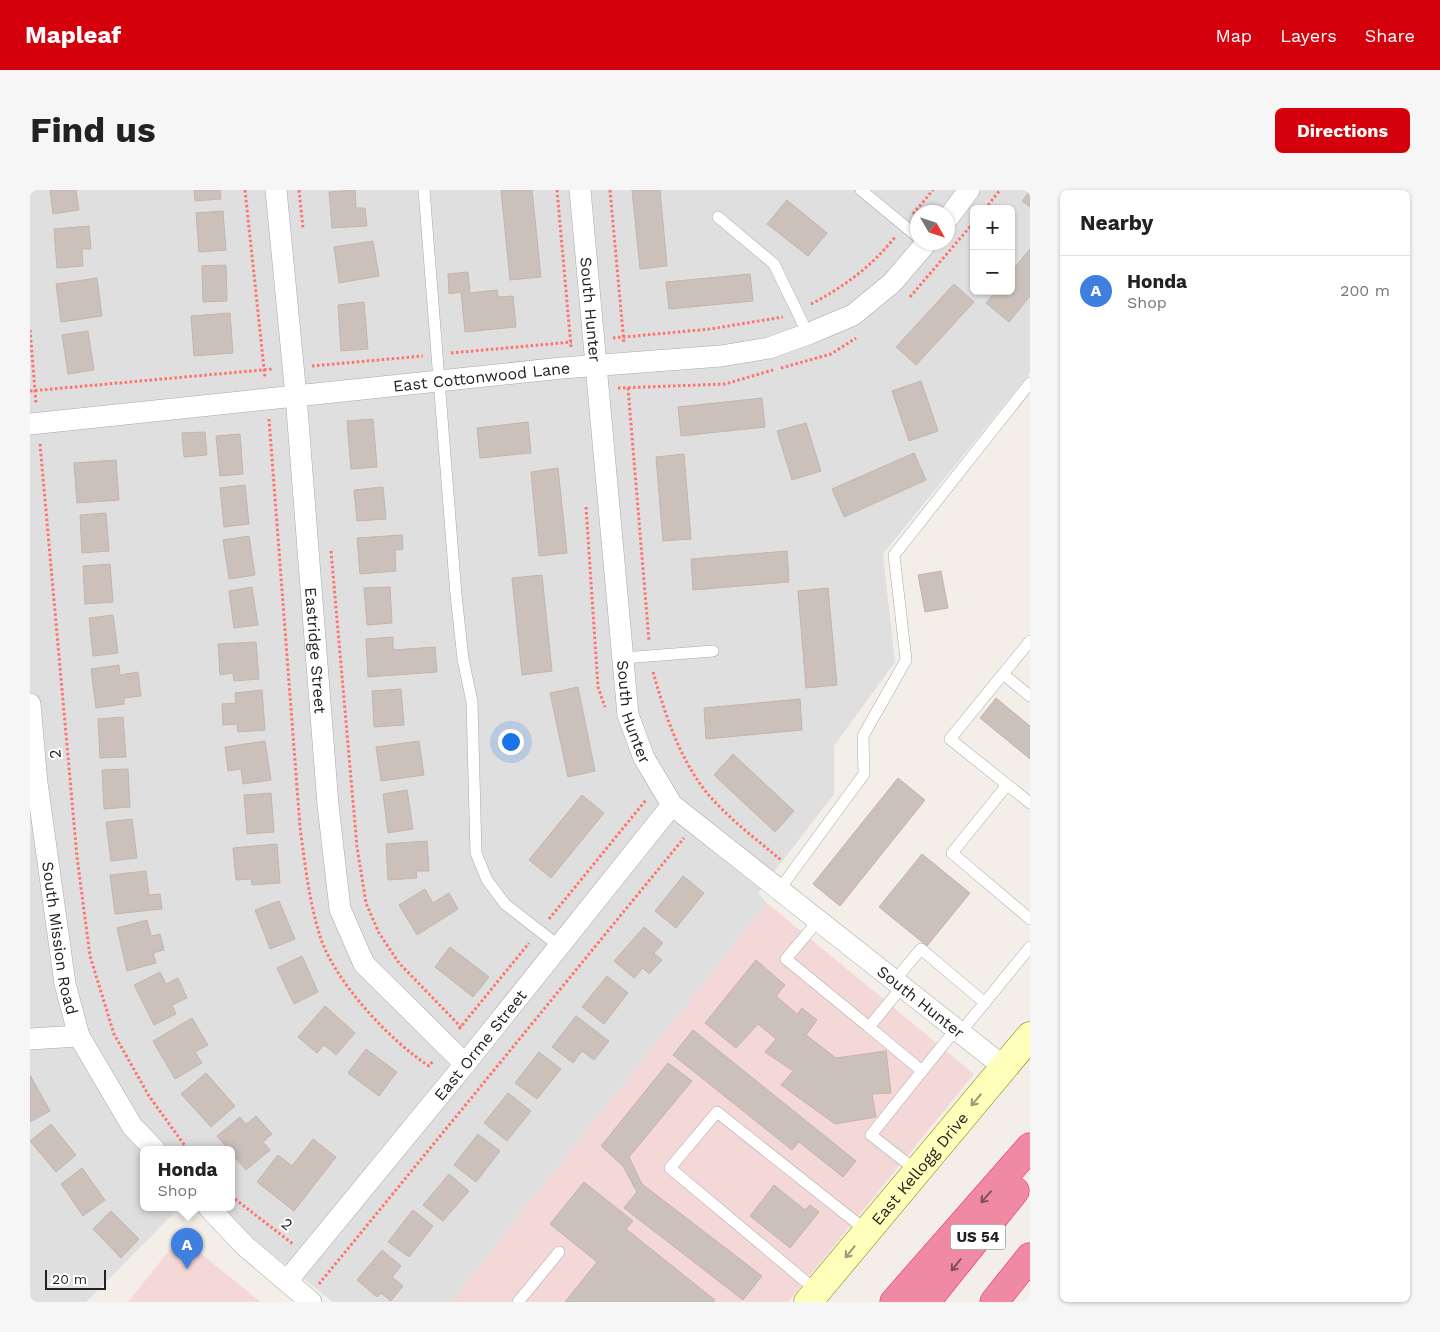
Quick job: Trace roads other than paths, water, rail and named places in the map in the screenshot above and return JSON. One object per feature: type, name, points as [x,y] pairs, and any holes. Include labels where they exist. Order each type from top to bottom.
[{"type":"highway","points":[[894,1302],[1030,1147]]},
{"type":"highway","name":"US 54","points":[[926,1302],[1030,1172]]},
{"type":"highway","points":[[999,1302],[1030,1258]]},
{"type":"highway","name":"US 54","points":[[994,1302],[1030,1258]]},
{"type":"main road","name":"East Kellogg Drive","points":[[813,1297],[1030,1036]]},
{"type":"street","name":"Eastridge Street","points":[[276,190],[304,366],[296,396],[328,805],[340,909],[364,964],[465,1064]]},
{"type":"street","name":"South Hunter","points":[[580,190],[592,340],[628,714],[644,758],[672,805],[1004,1067]]},
{"type":"street","points":[[955,209],[969,190]]},
{"type":"street","name":"East Cottonwood Lane","points":[[34,423],[562,368],[721,356],[769,348],[853,315],[892,283],[917,250]]},
{"type":"street","name":"South Mission Road","points":[[30,704],[37,783],[65,984],[80,1036],[132,1126],[150,1146]]},
{"type":"street","name":"East Orme Street","points":[[286,1282],[465,1064],[672,805]]},
{"type":"street","points":[[30,1039],[80,1036]]},
{"type":"street","points":[[212,1211],[245,1246],[309,1300]]},
{"type":"lane","points":[[424,190],[460,632],[472,702],[476,853],[487,880],[505,904],[560,946]]},
{"type":"lane","points":[[861,190],[910,230]]},
{"type":"lane","points":[[718,217],[774,264],[808,334]]},
{"type":"lane","points":[[779,890],[864,774],[863,736],[906,660],[894,555],[1030,383]]},
{"type":"lane","points":[[1030,640],[950,739],[1030,803]]},
{"type":"lane","points":[[623,658],[713,651]]},
{"type":"lane","points":[[1003,674],[1030,696]]},
{"type":"lane","points":[[1007,785],[952,853],[1030,919]]},
{"type":"lane","points":[[818,921],[786,959],[922,1071]]},
{"type":"lane","points":[[917,1171],[872,1135],[922,1071],[985,1003],[1030,947]]},
{"type":"lane","points":[[869,1028],[920,949],[985,1003]]},
{"type":"lane","points":[[813,1297],[670,1168],[717,1112],[867,1231]]},
{"type":"lane","points":[[518,1302],[559,1252]]},
{"type":"place","name":"Honda","points":[[187,1269]]}]
